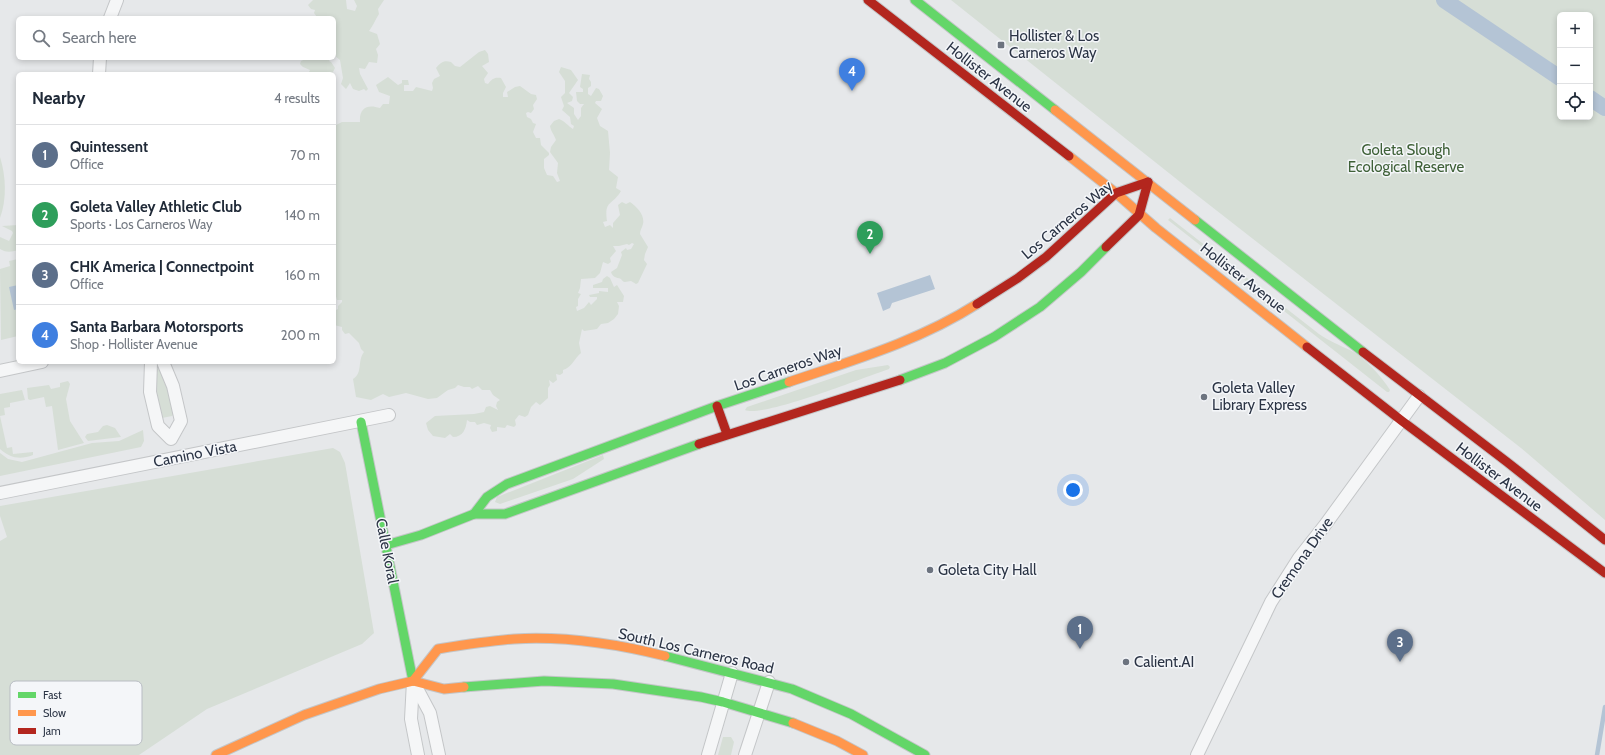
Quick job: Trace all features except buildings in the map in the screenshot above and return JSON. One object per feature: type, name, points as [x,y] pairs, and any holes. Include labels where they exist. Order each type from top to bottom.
[{"type":"main road","name":"Hollister Avenue","points":[[868,0],[1402,421],[1605,573]]},
{"type":"main road","name":"Hollister Avenue","points":[[915,0],[1605,540]]},
{"type":"main road","name":"Los Carneros Way","points":[[474,514],[487,497],[507,484],[717,406],[893,347],[926,333],[971,308],[1018,278],[1046,257],[1116,194],[1148,182]]},
{"type":"main road","points":[[386,545],[421,535],[474,514],[505,514],[726,434],[906,378],[945,363],[994,337],[1040,306],[1081,272],[1139,215],[1148,182]]},
{"type":"main road","points":[[717,406],[726,434]]},
{"type":"main road","name":"Calle Koral","points":[[360,422],[413,681]]},
{"type":"main road","name":"South Los Carneros Road","points":[[413,681],[438,650],[474,643],[515,639],[567,640],[634,648],[792,689],[851,714],[925,755]]},
{"type":"main road","points":[[216,755],[304,715],[380,689],[413,681],[444,689],[544,681],[613,684],[701,697],[788,721],[836,741],[864,755]]},
{"type":"street","points":[[111,16],[117,0]]},
{"type":"street","points":[[99,72],[100,60]]},
{"type":"street","points":[[0,370],[32,364]]},
{"type":"street","points":[[151,364],[150,392],[156,420],[158,426],[171,439],[174,458]]},
{"type":"street","points":[[164,364],[173,386],[181,421],[171,439]]},
{"type":"street","name":"Cremona Drive","points":[[1197,755],[1271,602],[1299,558],[1420,396]]},
{"type":"street","name":"Camino Vista","points":[[0,493],[389,416]]},
{"type":"street","points":[[708,755],[732,673]]},
{"type":"street","name":"Calle Koral","points":[[413,681],[411,719],[418,755]]},
{"type":"street","name":"Calle Koral","points":[[413,681],[430,713],[439,755]]},
{"type":"street","points":[[745,755],[769,682]]},
{"type":"green space","points":[[313,0],[346,0],[347,9],[355,11],[357,6],[354,0],[384,0],[378,9],[379,14],[369,31],[377,34],[380,44],[376,49],[378,55],[377,63],[369,62],[365,69],[359,68],[360,74],[368,89],[366,91],[364,89],[359,91],[353,89],[350,83],[346,89],[341,84],[343,78],[340,60],[336,57],[336,16],[316,16],[314,13],[315,10],[311,9],[308,5]]},
{"type":"green space","name":"Goleta Slough Ecological Reserve","points":[[951,0],[1605,0],[1605,520],[1521,448],[1189,189]]},
{"type":"green space","points":[[485,50],[488,54],[489,62],[482,66],[488,73],[484,79],[485,83],[488,84],[493,79],[501,78],[506,87],[503,97],[508,97],[507,92],[520,86],[531,94],[536,95],[537,99],[533,105],[534,109],[531,113],[526,113],[527,117],[536,124],[533,132],[536,138],[540,138],[541,145],[549,153],[549,155],[544,159],[544,168],[547,175],[553,176],[557,182],[560,181],[557,173],[558,163],[550,152],[551,147],[556,140],[550,126],[554,121],[559,119],[573,129],[574,126],[571,124],[570,117],[562,110],[564,106],[561,97],[565,93],[565,81],[559,72],[561,67],[571,70],[578,80],[569,93],[573,97],[572,101],[567,103],[574,108],[574,114],[578,120],[581,116],[581,108],[584,104],[580,104],[577,101],[576,92],[583,92],[583,89],[580,87],[582,74],[590,75],[589,79],[591,86],[588,88],[588,94],[591,96],[596,88],[599,89],[603,96],[601,101],[596,101],[595,103],[602,109],[597,118],[600,126],[608,131],[610,153],[609,170],[618,177],[616,188],[621,191],[608,206],[606,214],[607,221],[603,222],[605,227],[610,225],[613,228],[613,223],[620,215],[618,205],[622,202],[626,204],[630,202],[635,206],[643,217],[643,224],[640,234],[648,247],[644,260],[647,264],[638,283],[636,284],[631,281],[624,282],[614,276],[611,272],[617,268],[622,255],[621,252],[626,248],[627,250],[631,249],[634,244],[613,246],[616,251],[610,258],[611,262],[608,264],[603,262],[600,273],[595,278],[581,279],[578,293],[581,294],[578,299],[578,306],[576,307],[577,311],[584,308],[589,302],[591,305],[597,299],[597,297],[590,297],[589,295],[599,293],[599,291],[608,292],[608,288],[593,288],[593,285],[602,282],[607,276],[610,278],[614,287],[617,285],[624,296],[623,302],[617,302],[619,306],[618,314],[608,323],[601,324],[597,329],[584,331],[582,329],[579,343],[581,353],[571,365],[563,370],[563,373],[560,375],[556,374],[557,380],[553,383],[549,380],[550,385],[548,388],[548,398],[540,405],[536,402],[531,407],[528,415],[525,417],[519,415],[515,420],[516,425],[514,427],[507,425],[505,428],[497,427],[497,431],[492,432],[490,428],[491,425],[484,423],[477,425],[475,422],[470,422],[467,420],[462,434],[453,437],[450,434],[445,438],[433,436],[428,430],[426,423],[435,416],[474,414],[484,412],[486,407],[490,406],[498,410],[496,406],[497,402],[500,400],[493,395],[490,390],[482,390],[478,386],[472,389],[470,387],[458,385],[437,398],[428,399],[406,393],[389,397],[383,394],[371,400],[356,397],[353,379],[358,374],[364,352],[359,343],[349,333],[345,334],[342,327],[336,326],[336,310],[338,309],[338,306],[342,300],[337,300],[336,297],[336,125],[342,122],[360,122],[361,113],[365,108],[372,106],[380,108],[383,104],[389,104],[390,96],[379,92],[376,85],[388,77],[398,85],[402,83],[402,80],[408,80],[409,85],[404,85],[404,91],[413,91],[416,87],[432,91],[432,83],[434,79],[440,76],[436,68],[441,63],[444,61],[449,61],[455,66],[460,67],[479,52]]},
{"type":"green space","points":[[330,60],[335,68],[333,72],[309,72],[310,70],[300,64],[301,61]]},
{"type":"green space","points":[[0,157],[4,172],[5,195],[0,218]]},
{"type":"green space","points":[[1170,218],[1319,334],[1330,341],[1356,353],[1382,379],[1390,390],[1389,392],[1387,392],[1168,220]]},
{"type":"green space","points":[[16,225],[16,250],[9,252],[0,249],[0,237],[9,241],[13,233],[2,226]]},
{"type":"green space","points":[[16,259],[16,336],[1,340],[0,269],[10,266],[9,261]]},
{"type":"green space","points":[[888,365],[890,367],[889,369],[815,396],[772,408],[755,411],[745,410],[747,407],[856,370]]},
{"type":"green space","points":[[160,369],[169,390],[174,414],[172,416],[162,418],[156,392],[155,371]]},
{"type":"green space","points":[[68,381],[70,384],[66,399],[70,421],[84,443],[58,450],[52,406],[46,407],[44,397],[30,400],[28,399],[27,388],[49,385],[51,389],[60,387],[60,383]]},
{"type":"green space","points":[[22,390],[25,400],[10,403],[10,407],[4,408],[5,415],[0,416],[0,394]]},
{"type":"green space","points":[[0,416],[7,448],[12,447],[13,454],[33,452],[33,455],[19,458],[11,456],[0,449]]},
{"type":"green space","points":[[107,425],[115,428],[121,437],[88,441],[85,437],[87,434],[98,432],[103,426]]},
{"type":"green space","points":[[143,430],[144,441],[141,447],[0,476],[0,453],[8,459],[22,462],[92,443],[119,441]]},
{"type":"green space","points":[[333,448],[340,452],[345,463],[374,633],[362,644],[207,709],[139,755],[0,755],[0,541],[7,537],[0,516],[0,506]]},
{"type":"green space","points":[[603,455],[604,459],[573,479],[500,504],[495,502],[497,497]]},
{"type":"green space","points":[[723,737],[731,737],[734,742],[731,755],[718,755]]},
{"type":"water","points":[[930,275],[935,289],[892,303],[890,308],[883,311],[877,293]]},
{"type":"water","points":[[16,285],[16,310],[14,310],[9,287]]},
{"type":"waterway","points":[[1444,0],[1557,76]]},
{"type":"waterway","points":[[1593,100],[1605,108]]},
{"type":"waterway","points":[[1597,755],[1605,707]]},
{"type":"traffic: fast","points":[[915,0],[1055,110]]},
{"type":"traffic: fast","points":[[1195,220],[1363,352]]},
{"type":"traffic: fast","points":[[900,380],[945,363],[994,337],[1040,307],[1081,272],[1106,247]]},
{"type":"traffic: fast","points":[[474,514],[487,497],[507,484],[717,406],[789,382]]},
{"type":"traffic: fast","points":[[361,422],[413,681]]},
{"type":"traffic: fast","points":[[386,545],[421,535],[474,514],[505,514],[699,444]]},
{"type":"traffic: fast","points":[[665,656],[792,689],[851,714],[925,755]]},
{"type":"traffic: fast","points":[[464,687],[544,681],[613,684],[701,697],[793,723]]},
{"type":"traffic: slow","points":[[1055,110],[1195,220]]},
{"type":"traffic: slow","points":[[1069,156],[1116,193],[1156,228],[1307,347]]},
{"type":"traffic: slow","points":[[789,382],[886,349],[932,329],[977,304]]},
{"type":"traffic: slow","points":[[413,681],[438,649],[514,639],[533,638],[590,642],[665,656]]},
{"type":"traffic: slow","points":[[216,755],[304,715],[379,689],[413,681],[444,689],[464,687]]},
{"type":"traffic: slow","points":[[793,723],[837,741],[863,755]]},
{"type":"traffic: jam","points":[[868,0],[1069,156]]},
{"type":"traffic: jam","points":[[977,304],[1018,278],[1046,257],[1116,193],[1148,182]]},
{"type":"traffic: jam","points":[[1106,247],[1139,215],[1148,182]]},
{"type":"traffic: jam","points":[[1307,347],[1402,421],[1605,573]]},
{"type":"traffic: jam","points":[[1363,352],[1507,462],[1605,540]]},
{"type":"traffic: jam","points":[[699,444],[900,380]]},
{"type":"traffic: jam","points":[[717,406],[727,434]]},
{"type":"place","name":"Hollister & Los Carneros Way","points":[[1001,45]]},
{"type":"place","name":"Santa Barbara Motorsports","points":[[852,91]]},
{"type":"place","name":"Goleta Valley Athletic Club","points":[[870,254]]},
{"type":"place","name":"Goleta Valley Library Express","points":[[1204,397]]},
{"type":"place","name":"Goleta City Hall","points":[[930,570]]},
{"type":"place","name":"Quintessent","points":[[1080,649]]},
{"type":"place","name":"Calient.AI","points":[[1126,662]]},
{"type":"place","name":"CHK America | Connectpoint","points":[[1400,662]]}]
